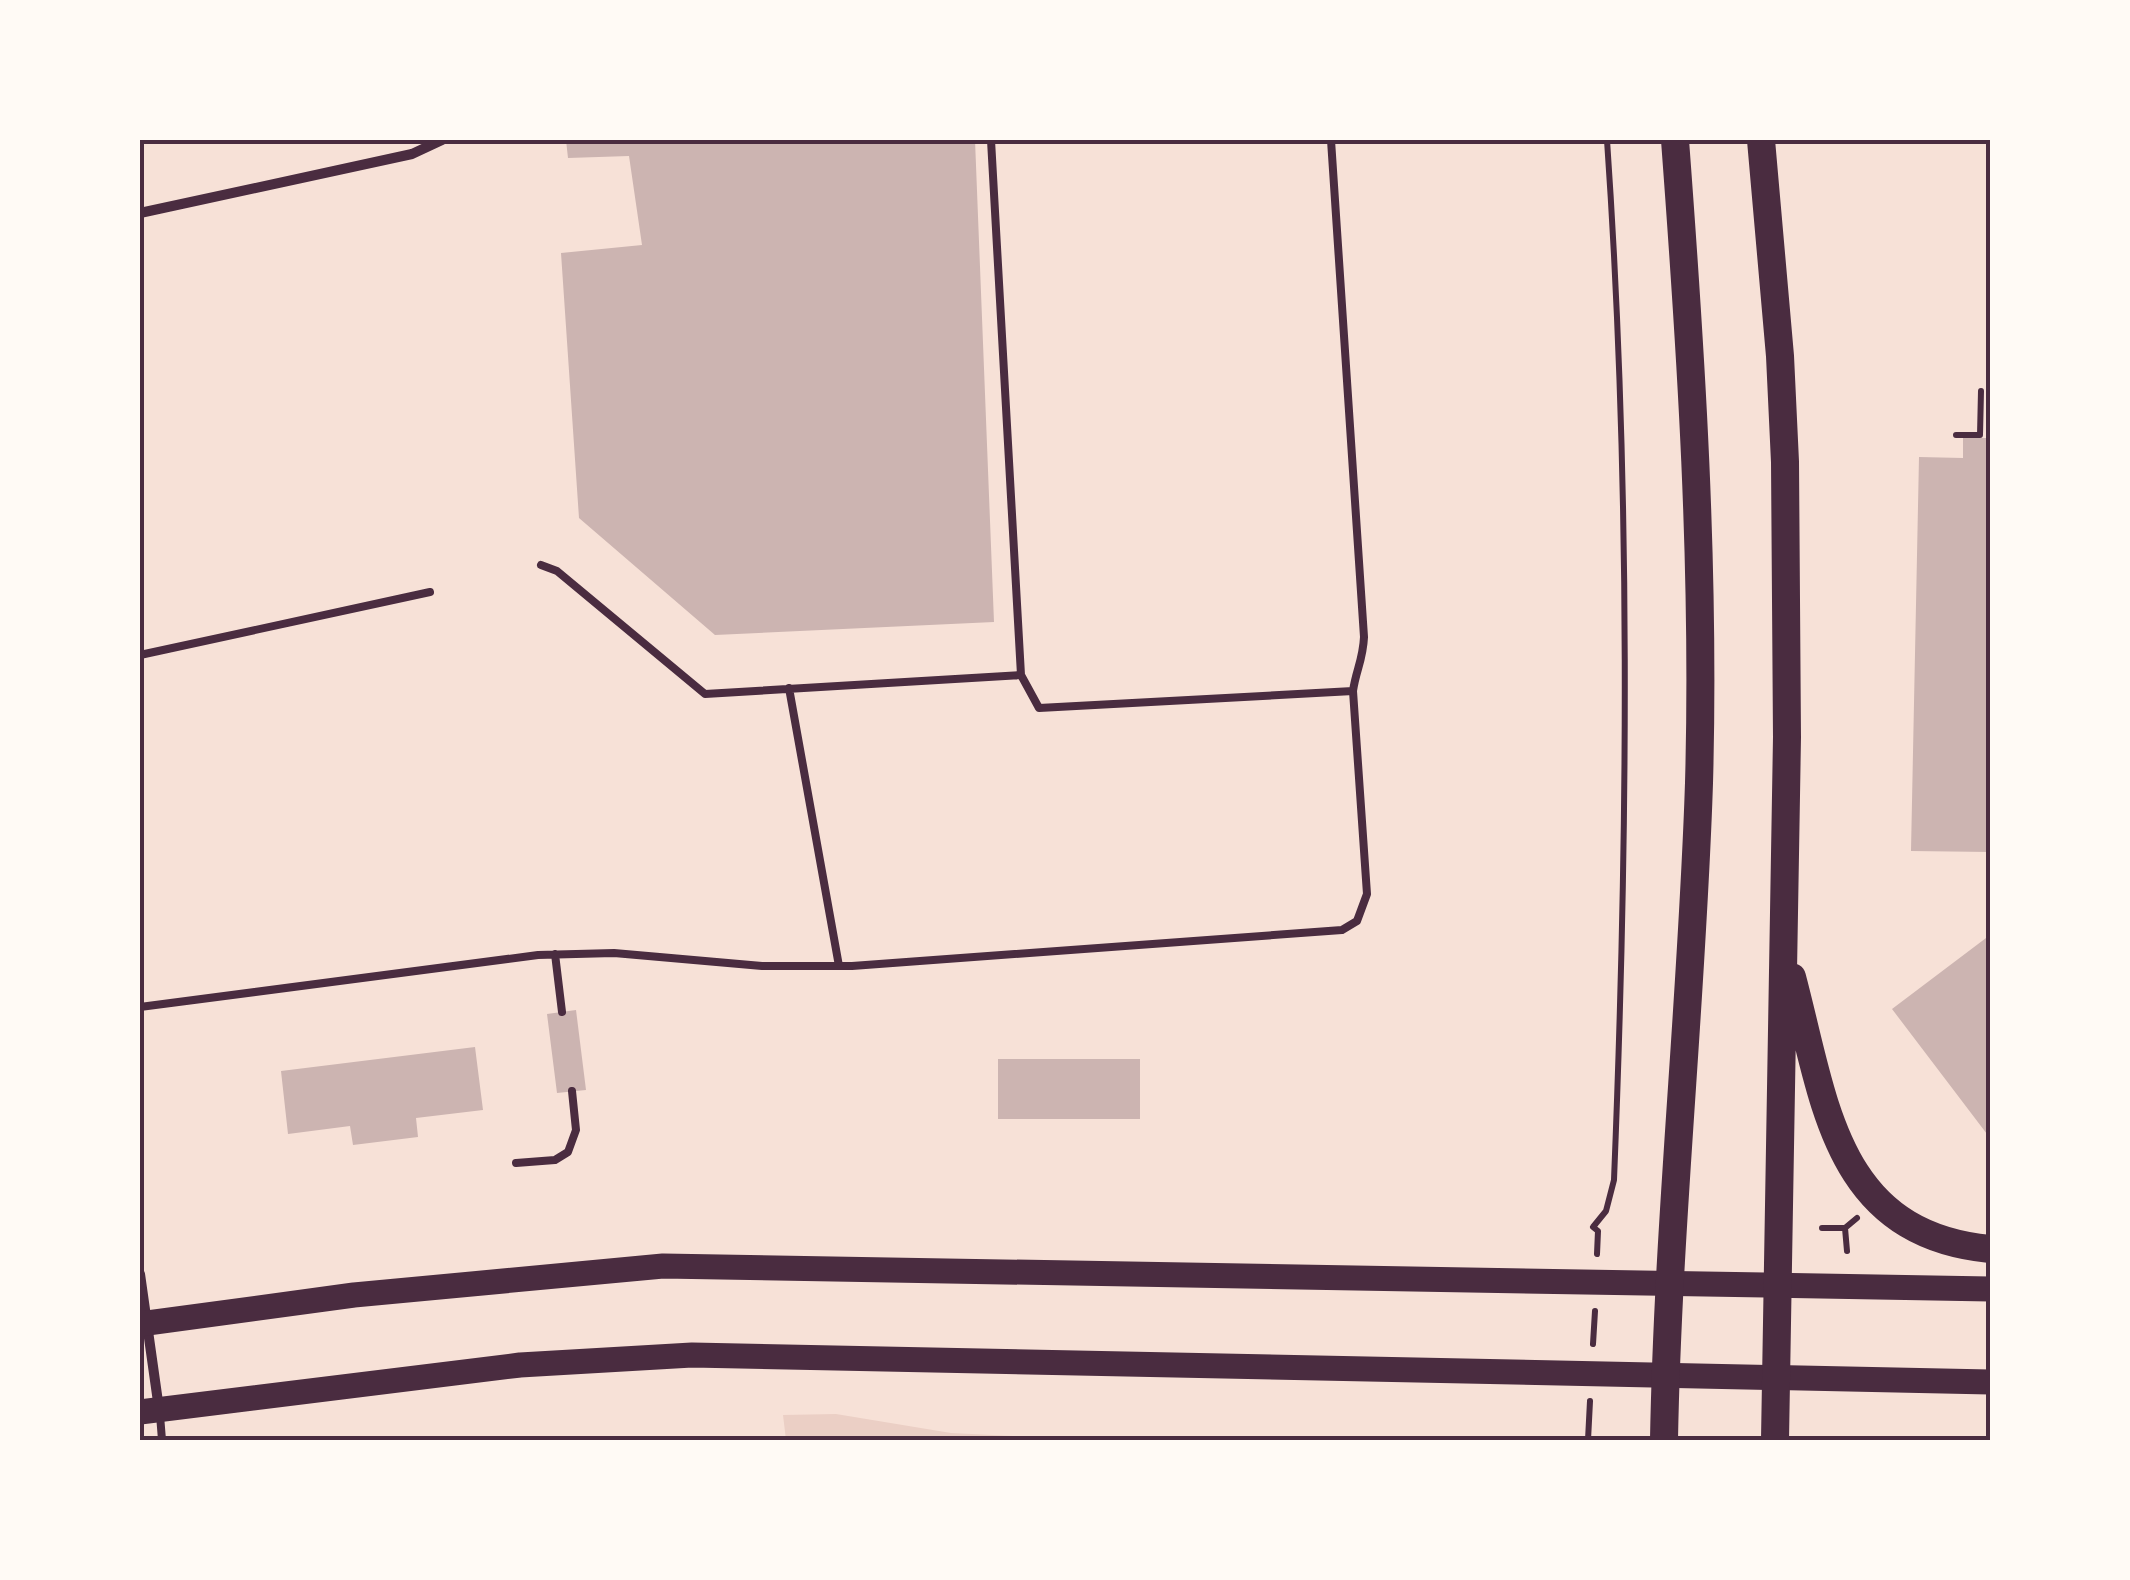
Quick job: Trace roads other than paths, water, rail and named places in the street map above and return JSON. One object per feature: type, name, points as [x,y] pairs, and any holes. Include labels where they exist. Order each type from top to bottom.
[{"type":"highway","points":[[1664,1440],[1699,780],[1698,572],[1675,140]]},
{"type":"highway","points":[[1761,140],[1785,462],[1787,736],[1775,1440]]},
{"type":"highway","points":[[1783,945],[1834,1134],[1858,1178],[1898,1220],[1923,1234],[1955,1246],[1990,1249]]},
{"type":"main road","points":[[143,1323],[354,1295],[664,1266],[1990,1289]]},
{"type":"main road","points":[[150,1411],[520,1365],[692,1355],[1990,1382]]},
{"type":"street","points":[[140,213],[412,154],[442,140]]},
{"type":"street","points":[[140,1274],[150,1411]]},
{"type":"lane","points":[[990,140],[1021,675],[1039,708],[1352,691]]},
{"type":"lane","points":[[140,1007],[555,954],[614,953],[762,966],[839,966],[1342,930],[1358,920],[1368,894],[1352,691],[1362,661],[1364,637],[1330,140]]},
{"type":"lane","points":[[540,565],[557,571],[704,694],[1021,675]]},
{"type":"lane","points":[[140,655],[430,592]]},
{"type":"lane","points":[[790,688],[839,966]]},
{"type":"lane","points":[[555,954],[562,1012]]},
{"type":"lane","points":[[516,1163],[563,1158],[568,1152],[576,1130],[572,1091]]},
{"type":"lane","points":[[150,1411],[162,1440]]}]
